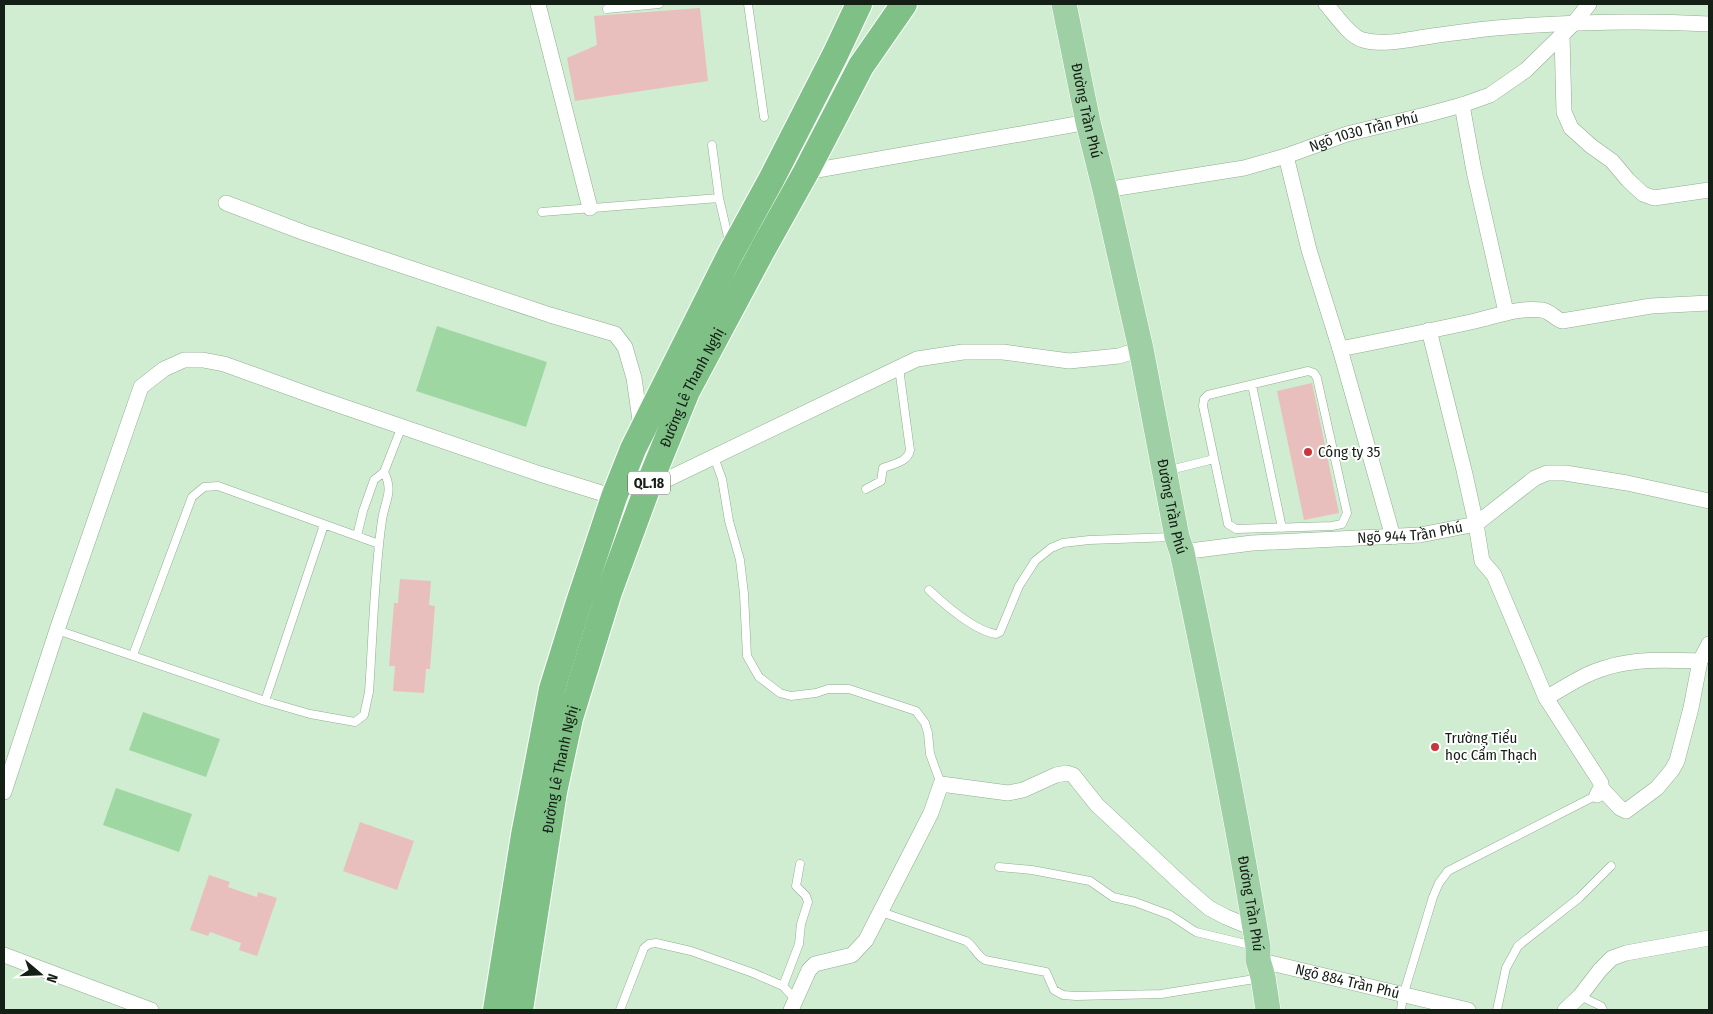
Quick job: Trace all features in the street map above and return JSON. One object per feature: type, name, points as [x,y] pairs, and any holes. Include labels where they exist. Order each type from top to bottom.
[{"type":"highway","name":"Đường Lê Thanh Nghị","points":[[496,1010],[524,835],[552,689],[614,497],[634,449],[731,253],[831,63],[858,4]]},
{"type":"highway","name":"Đường Lê Thanh Nghị","points":[[520,1010],[554,792],[570,718],[609,592],[647,489],[687,391],[806,172],[861,66],[904,4]]},
{"type":"main road","name":"Đường Trần Phú","points":[[1064,4],[1088,122],[1141,348],[1164,471],[1223,748],[1242,846],[1268,1010]]},
{"type":"street","points":[[538,4],[590,208]]},
{"type":"street","points":[[1326,4],[1353,35],[1362,40],[1372,41],[1398,41],[1495,28],[1574,23],[1633,21],[1709,24]]},
{"type":"street","name":"Ngõ 1030 Trần Phú","points":[[1105,190],[1244,168],[1286,156],[1347,134],[1462,105],[1490,95],[1526,70],[1574,23],[1589,4]]},
{"type":"street","points":[[1562,35],[1564,112],[1571,128],[1612,161],[1643,194],[1654,198],[1709,190]]},
{"type":"street","points":[[1462,105],[1474,171],[1506,312]]},
{"type":"street","points":[[806,172],[1088,122]]},
{"type":"street","points":[[1286,156],[1309,250],[1340,349],[1393,536]]},
{"type":"street","points":[[226,204],[550,315],[615,334],[625,347],[634,378],[642,433]]},
{"type":"street","points":[[1340,349],[1476,321],[1506,312],[1540,310],[1562,320],[1651,306],[1709,303]]},
{"type":"street","points":[[1429,330],[1476,524],[1482,562],[1494,575],[1546,698],[1601,783],[1599,791],[1620,808],[1626,811],[1656,788],[1672,770],[1682,745],[1700,661],[1709,644]]},
{"type":"street","points":[[647,489],[917,359],[963,352],[1003,352],[1069,361],[1119,356],[1141,348]]},
{"type":"street","points":[[4,792],[57,630],[141,387],[164,369],[184,360],[202,360],[224,364],[540,474],[614,497]]},
{"type":"street","name":"Ngõ 944 Trần Phú","points":[[1180,545],[1420,535],[1476,524],[1535,478],[1547,473],[1565,473],[1627,483],[1709,500]]},
{"type":"street","points":[[1546,698],[1571,683],[1603,668],[1640,661],[1700,661]]},
{"type":"street","name":"Ngõ 884 Trần Phú","points":[[941,784],[1008,793],[1023,790],[1056,775],[1067,773],[1073,775],[1097,805],[1202,901],[1226,917],[1258,954],[1402,1003],[1459,1009]]},
{"type":"street","points":[[793,1005],[809,970],[815,964],[852,955],[866,940],[931,813],[941,784]]},
{"type":"street","points":[[1566,1010],[1612,958],[1626,953],[1709,938]]},
{"type":"street","points":[[4,955],[151,1010]]},
{"type":"lane","points":[[607,9],[659,4]]},
{"type":"lane","points":[[748,4],[764,117]]},
{"type":"lane","points":[[712,145],[719,198],[731,253]]},
{"type":"lane","points":[[542,212],[719,198]]},
{"type":"lane","points":[[866,489],[881,481],[883,468],[906,459],[909,455],[910,450],[899,368]]},
{"type":"lane","points":[[1308,372],[1314,373],[1317,378],[1346,513],[1342,524],[1332,526],[1236,529],[1228,524],[1203,406],[1204,399],[1208,395],[1252,384],[1308,372]]},
{"type":"lane","points":[[1252,384],[1282,528]]},
{"type":"lane","points":[[358,536],[363,511],[374,480],[384,472],[402,426]]},
{"type":"lane","points":[[714,457],[722,479],[729,521],[740,560],[744,594],[747,656],[759,677],[780,693],[791,696],[816,693],[828,689],[849,688],[916,711],[925,723],[928,732],[930,754],[941,784]]},
{"type":"lane","points":[[1164,471],[1214,459]]},
{"type":"lane","points":[[57,630],[265,701],[310,714],[355,722],[364,715],[369,692],[378,544],[388,497],[389,482],[384,472]]},
{"type":"lane","points":[[133,655],[192,497],[204,487],[218,486],[378,544]]},
{"type":"lane","points":[[265,701],[324,525]]},
{"type":"lane","points":[[929,590],[967,621],[996,634],[1000,632],[1019,586],[1035,561],[1051,548],[1063,543],[1089,540],[1180,545]]},
{"type":"lane","points":[[1402,1003],[1433,897],[1439,883],[1448,872],[1599,791]]},
{"type":"lane","points":[[783,986],[799,944],[801,924],[808,902],[806,896],[798,889],[795,883],[800,864]]},
{"type":"lane","points":[[999,866],[1090,881],[1113,896],[1170,915],[1196,932],[1258,954]]},
{"type":"lane","points":[[1497,1010],[1506,968],[1518,946],[1579,898],[1611,866]]},
{"type":"lane","points":[[880,912],[966,941],[985,960],[1046,972],[1054,990],[1062,994],[1076,996],[1161,994],[1258,954]]},
{"type":"lane","points":[[620,1010],[644,948],[649,944],[656,943],[691,951],[783,986],[793,1005]]},
{"type":"lane","points":[[1580,996],[1601,1006],[1603,1010]]},
{"type":"green space","points":[[437,326],[547,362],[526,427],[416,391]]},
{"type":"green space","points":[[143,712],[220,739],[206,777],[129,750]]},
{"type":"green space","points":[[116,788],[192,814],[179,852],[103,825]]},
{"type":"building","points":[[700,8],[708,81],[575,101],[567,58],[597,45],[594,16]]},
{"type":"building","name":"Công ty 35","points":[[1312,383],[1339,513],[1304,520],[1277,391]]},
{"type":"building","points":[[400,579],[431,581],[429,605],[435,606],[430,669],[426,669],[424,693],[393,691],[395,666],[389,666],[394,603],[398,603]]},
{"type":"building","points":[[360,822],[414,841],[397,890],[343,871]]},
{"type":"building","points":[[209,875],[230,882],[228,887],[257,897],[258,892],[277,898],[257,956],[239,950],[241,943],[210,932],[208,936],[190,930]]},
{"type":"place","name":"Công ty 35","points":[[1308,452]]},
{"type":"place","name":"Trường Tiểu học Cẩm Thạch","points":[[1435,747]]}]
